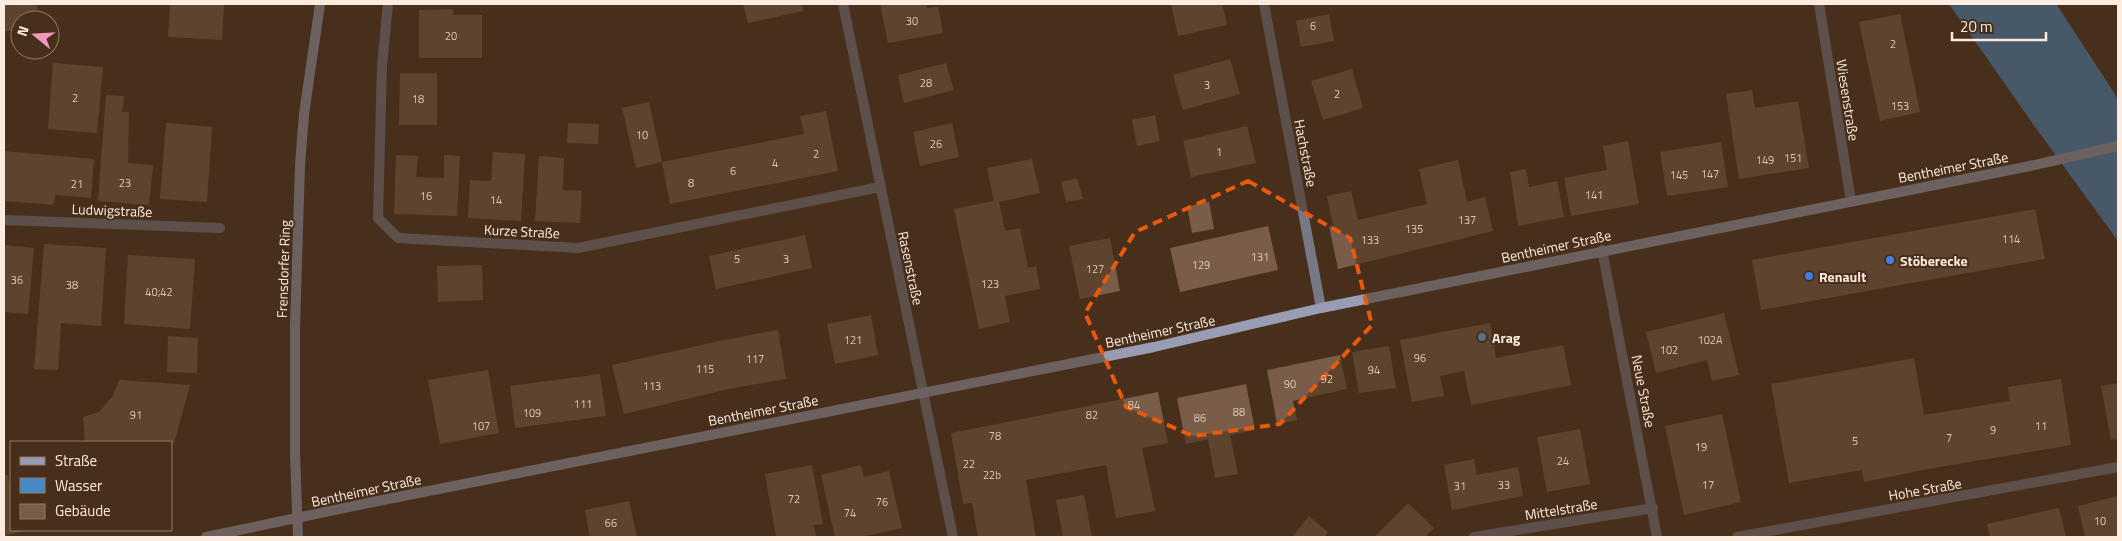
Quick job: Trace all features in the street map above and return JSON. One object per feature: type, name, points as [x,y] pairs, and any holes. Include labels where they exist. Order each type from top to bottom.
[{"type":"street","name":"Frensdorfer Ring","points":[[298,537],[295,327],[300,165],[304,114],[320,4]]},
{"type":"street","name":"Kurze Straße","points":[[388,4],[382,65],[378,218],[398,238],[578,248],[880,187]]},
{"type":"street","name":"Rasenstraße","points":[[843,4],[953,537]]},
{"type":"street","name":"Hachstraße","points":[[1264,4],[1322,308]]},
{"type":"street","name":"Wiesenstraße","points":[[1819,4],[1851,201]]},
{"type":"street","name":"Bentheimer Straße","points":[[206,537],[1154,347],[1322,308],[1602,250],[2030,166],[2118,146]]},
{"type":"street","name":"Ludwigstraße","points":[[4,220],[220,228]]},
{"type":"street","name":"Neue Straße","points":[[1602,250],[1658,537]]},
{"type":"street","name":"Hohe Straße","points":[[1737,537],[2118,467]]},
{"type":"street","name":"Mittelstraße","points":[[1474,537],[1652,508]]},
{"type":"highlighted area","points":[[1248,181],[1350,238],[1372,325],[1280,424],[1193,436],[1126,407],[1085,313],[1135,232]]},
{"type":"water","points":[[1949,4],[2057,5],[2118,99],[2118,241],[2033,124]]},
{"type":"building","points":[[4,4],[37,4],[37,10],[10,10],[10,31],[4,31]]},
{"type":"building","points":[[170,4],[224,4],[222,40],[168,37]]},
{"type":"building","points":[[743,4],[802,4],[803,11],[748,23]]},
{"type":"building","points":[[880,4],[926,4],[927,8],[938,7],[943,33],[888,43]]},
{"type":"building","points":[[1171,4],[1222,4],[1227,25],[1178,36]]},
{"type":"building","points":[[453,9],[453,15],[482,15],[482,58],[419,58],[419,10]]},
{"type":"building","points":[[1329,14],[1334,41],[1301,47],[1296,21]]},
{"type":"building","points":[[1900,14],[1920,112],[1880,121],[1859,22]]},
{"type":"building","points":[[1230,59],[1240,94],[1183,110],[1173,75]]},
{"type":"building","points":[[53,63],[103,67],[97,133],[48,129]]},
{"type":"building","points":[[946,63],[954,90],[904,103],[898,75]]},
{"type":"building","points":[[1352,69],[1363,108],[1323,120],[1311,81]]},
{"type":"building","points":[[400,73],[437,73],[437,125],[399,125]]},
{"type":"building","points":[[1752,90],[1755,108],[1798,101],[1809,168],[1739,179],[1726,94]]},
{"type":"building","points":[[106,95],[124,96],[122,112],[129,112],[128,163],[153,165],[149,205],[98,201]]},
{"type":"building","points":[[649,102],[662,162],[636,168],[622,108]]},
{"type":"building","points":[[826,111],[838,171],[670,204],[662,162],[804,134],[800,116]]},
{"type":"building","points":[[1155,115],[1160,141],[1137,146],[1132,120]]},
{"type":"building","points":[[166,123],[212,127],[207,202],[160,199]]},
{"type":"building","points":[[568,123],[599,124],[598,144],[567,143]]},
{"type":"building","points":[[952,123],[959,157],[920,166],[913,132]]},
{"type":"building","points":[[1247,126],[1256,163],[1191,177],[1183,141]]},
{"type":"building","points":[[1628,141],[1639,204],[1571,216],[1564,178],[1607,170],[1603,146]]},
{"type":"building","points":[[1721,142],[1728,187],[1667,196],[1660,152]]},
{"type":"building","points":[[4,151],[94,159],[91,198],[55,195],[53,205],[4,201]]},
{"type":"building","points":[[493,152],[525,154],[521,221],[468,218],[470,180],[491,181]]},
{"type":"building","points":[[396,155],[418,156],[416,177],[444,178],[444,155],[460,156],[457,216],[394,214]]},
{"type":"building","points":[[539,156],[564,158],[563,190],[582,191],[580,223],[535,221]]},
{"type":"building","points":[[1032,159],[1040,193],[999,202],[1005,231],[1020,228],[1028,268],[1036,266],[1040,289],[1005,296],[1010,322],[979,329],[954,209],[994,201],[987,168]]},
{"type":"building","points":[[1458,160],[1467,202],[1485,197],[1493,231],[1338,269],[1329,226],[1333,225],[1327,196],[1351,191],[1358,220],[1427,204],[1419,169]]},
{"type":"building","points":[[1526,169],[1529,187],[1557,181],[1564,217],[1518,226],[1510,172]]},
{"type":"building","points":[[1077,178],[1083,199],[1066,202],[1061,182]]},
{"type":"building","points":[[1209,202],[1214,229],[1192,233],[1187,206]]},
{"type":"building","points":[[2035,209],[2045,259],[1761,310],[1752,260]]},
{"type":"building","points":[[1268,226],[1278,270],[1180,292],[1170,248]]},
{"type":"building","points":[[805,235],[812,268],[716,289],[709,256]]},
{"type":"building","points":[[1110,238],[1120,291],[1080,299],[1069,246]]},
{"type":"building","points":[[44,244],[106,248],[101,326],[61,323],[58,370],[34,369]]},
{"type":"building","points":[[4,245],[34,248],[28,314],[4,312]]},
{"type":"building","points":[[128,255],[195,259],[190,329],[124,324]]},
{"type":"building","points":[[482,265],[483,300],[438,302],[437,266]]},
{"type":"building","points":[[1724,313],[1739,375],[1712,381],[1707,360],[1656,373],[1646,332]]},
{"type":"building","points":[[871,315],[878,355],[835,364],[827,324]]},
{"type":"building","points":[[1490,323],[1496,358],[1563,345],[1571,385],[1471,405],[1464,371],[1440,376],[1444,396],[1412,402],[1400,340]]},
{"type":"building","points":[[778,330],[786,379],[733,388],[624,414],[612,365]]},
{"type":"building","points":[[168,336],[198,338],[197,373],[167,372]]},
{"type":"building","points":[[1389,346],[1396,388],[1359,393],[1352,352]]},
{"type":"building","points":[[1340,355],[1347,389],[1293,401],[1297,420],[1277,424],[1267,370]]},
{"type":"building","points":[[1914,358],[1924,415],[2010,401],[2008,387],[2061,379],[2071,445],[1933,468],[1864,482],[1862,470],[1789,483],[1771,384]]},
{"type":"building","points":[[488,370],[499,433],[440,444],[428,380]]},
{"type":"building","points":[[600,374],[606,416],[515,428],[510,386]]},
{"type":"building","points":[[119,380],[190,385],[174,443],[172,444],[172,441],[85,441],[83,417],[99,412],[113,396]]},
{"type":"building","points":[[2118,383],[2118,439],[2111,440],[2101,386]]},
{"type":"building","points":[[1246,384],[1255,430],[1230,435],[1238,474],[1215,478],[1208,439],[1186,444],[1177,398]]},
{"type":"building","points":[[1158,392],[1168,443],[1142,448],[1155,511],[1116,518],[1106,465],[1026,480],[1036,537],[978,537],[972,503],[963,504],[951,433]]},
{"type":"building","points":[[1722,414],[1741,502],[1684,515],[1665,426]]},
{"type":"building","points":[[1580,429],[1590,484],[1547,492],[1537,437]]},
{"type":"building","points":[[1474,459],[1477,475],[1518,467],[1523,496],[1452,510],[1444,465]]},
{"type":"building","points":[[812,465],[823,524],[814,525],[816,537],[776,537],[765,474]]},
{"type":"building","points":[[861,465],[864,477],[889,471],[902,528],[861,537],[835,537],[821,475]]},
{"type":"building","points":[[8,475],[10,486],[10,531],[20,532],[4,536],[4,476]]},
{"type":"building","points":[[1084,495],[1092,537],[1063,537],[1056,500]]},
{"type":"building","points":[[2118,496],[2118,537],[2085,537],[2078,506]]},
{"type":"building","points":[[629,501],[637,537],[590,537],[585,510]]},
{"type":"building","points":[[1408,503],[1434,528],[1425,537],[1374,537]]},
{"type":"building","points":[[2059,508],[2066,537],[1990,537],[1987,524]]},
{"type":"building","points":[[1309,516],[1328,532],[1324,537],[1292,537]]},
{"type":"place","name":"Stöberecke","points":[[1890,260]]},
{"type":"place","name":"Renault","points":[[1809,276]]},
{"type":"place","name":"Arag","points":[[1482,337]]}]
